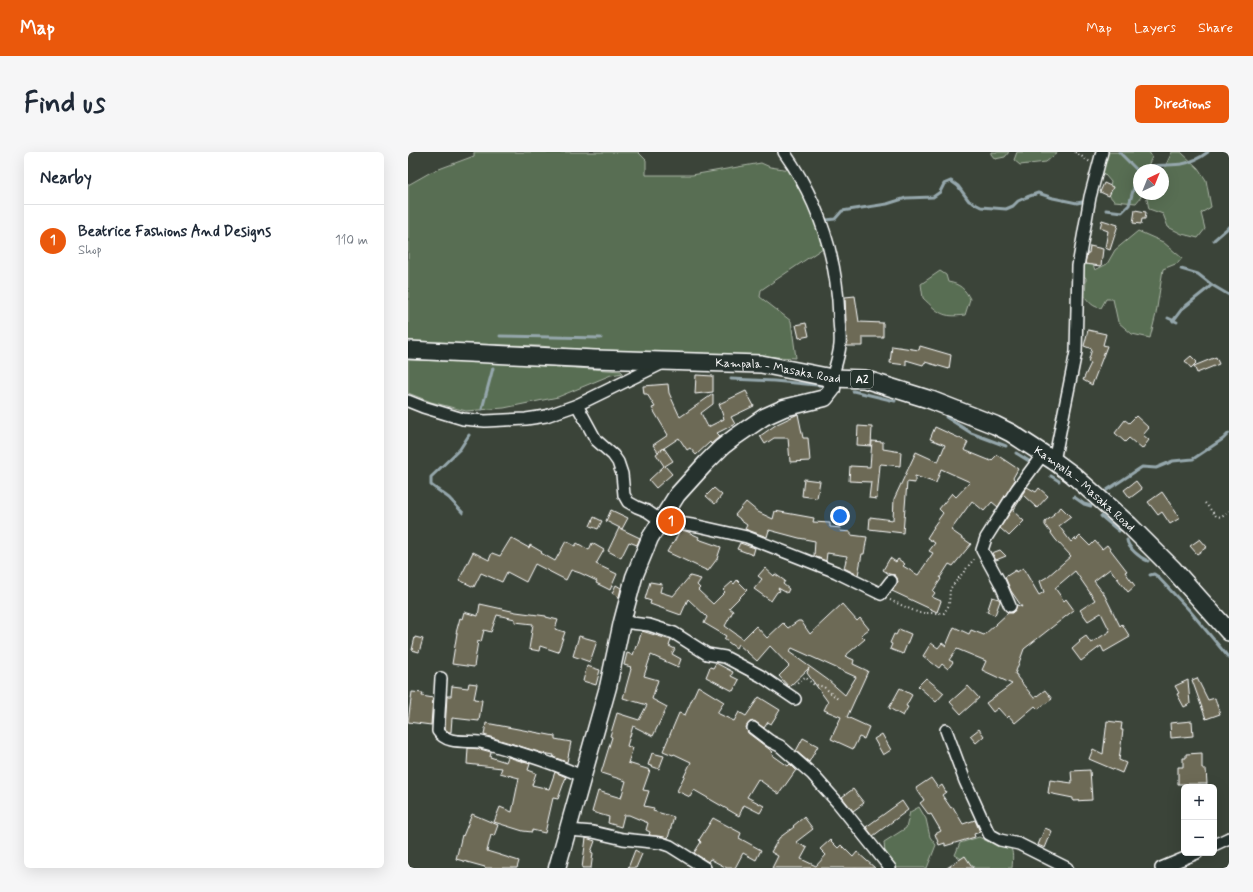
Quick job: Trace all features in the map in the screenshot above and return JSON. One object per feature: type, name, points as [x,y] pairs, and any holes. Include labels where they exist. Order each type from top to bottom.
[{"type":"main road","name":"Kampala - Masaka Road","points":[[408,350],[595,359],[761,364],[832,378],[864,379],[932,400],[995,425],[1011,433],[1049,457],[1092,491],[1129,525],[1172,568],[1229,632]]},
{"type":"street","points":[[557,868],[608,687],[622,622],[634,577],[650,538],[660,520],[677,494],[706,462],[735,437],[764,417],[784,408],[825,398],[832,388],[832,378],[840,345],[836,278],[831,252],[824,228],[813,203],[797,171],[784,152]]},
{"type":"street","points":[[1010,606],[1000,583],[982,550],[986,538],[1013,495],[1049,457],[1076,352],[1078,266],[1090,197],[1102,152]]},
{"type":"street","points":[[408,401],[463,419],[485,421],[546,416],[577,405],[667,361]]},
{"type":"street","points":[[577,405],[596,440],[613,455],[618,462],[622,474],[624,495],[628,502],[647,511],[660,520],[698,526],[748,537],[836,572],[881,594],[891,581]]},
{"type":"street","points":[[622,622],[649,625],[674,633],[707,654],[726,658],[761,676],[795,699]]},
{"type":"street","points":[[441,678],[438,731],[441,736],[446,739],[481,742],[563,767],[583,777]]},
{"type":"street","points":[[753,728],[770,741],[780,746],[812,774],[838,803],[890,868]]},
{"type":"street","points":[[946,730],[965,781],[989,834],[1000,840],[1011,841],[1023,845],[1067,868]]},
{"type":"street","points":[[568,830],[593,832],[623,839],[661,843],[670,846],[705,868]]},
{"type":"street","points":[[1217,844],[1229,838]]},
{"type":"street","points":[[1161,868],[1191,856]]},
{"type":"path","points":[[1075,152],[1098,167]]},
{"type":"path","points":[[1205,503],[1216,516],[1222,516],[1229,512]]},
{"type":"path","points":[[881,594],[893,603],[920,614],[944,613],[949,604],[950,590],[982,550]]},
{"type":"path","points":[[785,692],[806,677],[813,684],[824,687],[839,700]]},
{"type":"green space","points":[[474,152],[638,152],[646,160],[646,175],[692,175],[761,163],[770,167],[791,170],[818,226],[823,248],[761,290],[760,297],[791,321],[796,358],[698,353],[583,350],[540,346],[408,342],[408,185],[431,172],[474,156]]},
{"type":"green space","points":[[991,152],[1009,152],[1005,157],[995,159]]},
{"type":"green space","points":[[1017,152],[1058,152],[1046,162],[1020,165],[1014,160]]},
{"type":"green space","points":[[1106,152],[1149,152],[1152,157],[1149,164],[1133,164],[1133,200],[1138,200],[1136,203],[1114,201],[1108,194],[1111,182],[1100,169]]},
{"type":"green space","points":[[1172,152],[1181,152],[1198,168],[1206,180],[1211,207],[1201,213],[1205,229],[1198,238],[1182,234],[1168,227],[1163,214],[1149,209],[1147,200],[1169,200],[1169,164],[1166,164]]},
{"type":"green space","points":[[1138,231],[1163,242],[1182,258],[1178,263],[1163,269],[1156,314],[1150,338],[1132,334],[1118,322],[1113,299],[1106,299],[1101,308],[1090,303],[1085,297],[1086,278],[1080,271],[1085,254],[1091,259],[1095,270],[1107,264],[1115,250]]},
{"type":"green space","points":[[940,271],[946,275],[948,282],[959,286],[968,295],[970,299],[965,315],[951,316],[941,313],[923,298],[921,284]]},
{"type":"green space","points":[[408,360],[486,362],[621,371],[623,373],[611,375],[558,397],[504,408],[466,411],[431,402],[408,393]]},
{"type":"green space","points":[[919,807],[926,819],[930,837],[936,845],[927,868],[896,868],[885,853],[884,842],[906,828],[910,812]]},
{"type":"green space","points":[[996,834],[1011,848],[1013,856],[1012,868],[974,868],[955,855],[960,843],[979,837],[989,842]]},
{"type":"building","points":[[1104,183],[1113,187],[1109,196],[1100,192]]},
{"type":"building","points":[[1135,210],[1146,212],[1145,219],[1142,219],[1141,224],[1133,223]]},
{"type":"building","points":[[1102,220],[1118,225],[1110,250],[1105,248],[1108,231],[1100,228]]},
{"type":"building","points":[[1090,246],[1103,249],[1101,266],[1085,264]]},
{"type":"building","points":[[855,296],[859,322],[883,323],[883,337],[863,337],[863,346],[847,346],[845,297]]},
{"type":"building","points":[[806,323],[809,336],[799,338],[796,325]]},
{"type":"building","points":[[1088,330],[1106,334],[1103,345],[1107,346],[1092,385],[1083,380],[1091,363],[1088,362],[1092,349],[1084,346]]},
{"type":"building","points":[[892,346],[919,350],[920,346],[951,355],[949,369],[925,362],[923,365],[906,360],[906,365],[890,363]]},
{"type":"building","points":[[1191,356],[1197,362],[1191,368],[1185,361]]},
{"type":"building","points":[[1216,357],[1219,364],[1197,373],[1194,366]]},
{"type":"building","points":[[696,375],[713,376],[713,392],[695,394]]},
{"type":"building","points":[[668,384],[669,393],[680,417],[713,394],[713,404],[701,413],[708,427],[724,419],[719,404],[746,391],[754,406],[731,417],[735,424],[717,433],[720,436],[711,444],[710,442],[696,455],[690,448],[687,450],[679,438],[658,452],[653,445],[668,435],[652,408],[655,407],[647,394],[644,394],[643,386]]},
{"type":"building","points":[[798,414],[803,438],[808,438],[810,461],[790,462],[788,438],[774,438],[765,444],[760,436],[777,424]]},
{"type":"building","points":[[1136,416],[1149,428],[1143,435],[1149,440],[1142,449],[1129,438],[1125,442],[1115,433],[1125,420],[1129,423]]},
{"type":"building","points":[[858,426],[872,427],[871,446],[857,445]]},
{"type":"building","points":[[935,427],[968,442],[964,450],[991,461],[997,455],[1018,469],[1013,478],[1015,480],[998,507],[992,502],[984,511],[972,501],[951,530],[971,544],[953,566],[949,564],[933,591],[935,593],[932,597],[941,601],[937,612],[892,591],[898,582],[897,578],[895,575],[889,574],[883,570],[890,558],[896,562],[898,559],[905,564],[903,566],[918,575],[933,553],[929,551],[935,543],[927,538],[943,513],[939,509],[952,493],[956,497],[970,482],[941,469],[936,483],[915,476],[915,483],[907,482],[903,533],[869,529],[870,517],[893,520],[894,499],[916,452],[938,462],[945,445],[930,439]]},
{"type":"building","points":[[872,441],[883,442],[883,449],[901,452],[900,466],[880,465],[877,499],[869,498],[871,482],[849,481],[850,466],[870,467]]},
{"type":"building","points":[[664,448],[673,461],[665,466],[672,474],[656,488],[649,480],[664,466],[656,454]]},
{"type":"building","points":[[804,479],[820,481],[817,498],[802,496]]},
{"type":"building","points":[[1136,481],[1142,489],[1130,498],[1124,490]]},
{"type":"building","points":[[1027,487],[1036,492],[1039,488],[1048,496],[1037,508],[1023,495],[1013,511],[1024,521],[1009,536],[1000,528]]},
{"type":"building","points":[[714,488],[722,495],[715,504],[706,496]]},
{"type":"building","points":[[1162,492],[1180,518],[1170,524],[1162,512],[1158,515],[1148,502]]},
{"type":"building","points":[[746,502],[758,512],[773,519],[775,511],[814,518],[813,522],[830,523],[830,527],[841,528],[840,531],[851,532],[851,535],[867,537],[858,575],[844,568],[847,556],[827,553],[826,561],[814,556],[815,541],[769,530],[767,537],[745,529],[747,525],[735,515]]},
{"type":"building","points":[[1061,507],[1071,517],[1059,526],[1071,542],[1080,536],[1090,546],[1095,541],[1102,549],[1107,545],[1127,571],[1125,572],[1135,586],[1128,592],[1110,569],[1094,581],[1104,594],[1120,626],[1122,624],[1130,637],[1104,652],[1101,646],[1081,661],[1072,649],[1080,642],[1079,641],[1086,636],[1091,643],[1110,631],[1101,613],[1088,621],[1080,610],[1095,600],[1075,571],[1055,588],[1064,601],[1066,599],[1074,610],[1024,649],[1015,674],[1034,698],[1045,690],[1052,699],[1038,709],[1035,706],[1015,723],[1009,716],[1007,718],[998,708],[993,712],[986,703],[1012,684],[982,670],[986,661],[957,649],[949,660],[953,662],[948,669],[942,664],[939,668],[923,656],[931,643],[938,648],[942,643],[946,646],[954,627],[969,634],[971,630],[984,635],[1008,613],[1012,613],[1017,605],[1022,607],[1011,591],[1005,577],[1016,570],[1017,572],[1023,568],[1039,595],[1044,592],[1040,581],[1047,577],[1071,556],[1056,540],[1045,525],[1045,522]]},
{"type":"building","points":[[611,510],[628,518],[622,529],[606,521]]},
{"type":"building","points":[[594,517],[602,521],[598,529],[590,526]]},
{"type":"building","points":[[619,528],[640,538],[637,545],[629,542],[621,558],[608,551]]},
{"type":"building","points":[[680,530],[699,537],[698,539],[721,547],[717,559],[708,571],[667,552]]},
{"type":"building","points":[[511,538],[529,548],[530,545],[555,561],[566,541],[575,546],[577,543],[589,550],[592,543],[604,550],[596,564],[617,574],[610,590],[596,583],[597,581],[580,573],[571,570],[566,580],[535,564],[526,582],[507,572],[502,582],[481,573],[474,587],[459,580],[473,552],[489,560],[492,553],[500,556]]},
{"type":"building","points":[[1200,539],[1207,547],[1197,554],[1190,546]]},
{"type":"building","points":[[740,543],[755,548],[753,555],[737,549]]},
{"type":"building","points":[[1000,550],[1006,556],[996,560],[992,553]]},
{"type":"building","points":[[765,568],[774,576],[775,574],[785,581],[783,584],[789,589],[787,593],[778,588],[780,591],[777,592],[771,601],[754,589],[762,579],[758,576]]},
{"type":"building","points":[[690,576],[701,579],[697,585],[700,588],[698,590],[713,604],[725,592],[723,590],[732,582],[734,584],[737,580],[747,590],[729,608],[733,611],[725,626],[743,639],[756,626],[767,638],[783,623],[788,628],[798,621],[801,621],[810,634],[842,604],[857,621],[860,618],[869,629],[861,635],[865,639],[845,656],[854,660],[853,664],[868,671],[847,717],[869,727],[864,739],[859,737],[853,749],[831,739],[841,717],[824,710],[828,702],[807,673],[809,668],[789,687],[779,676],[789,666],[770,646],[757,661],[738,644],[736,648],[724,639],[726,636],[704,623],[707,617],[688,599],[681,615],[650,604],[651,601],[645,599],[650,582],[662,584],[660,592],[673,596]],"holes":[[[792,648],[856,677],[845,695],[828,680],[789,652]]]},
{"type":"building","points":[[616,585],[621,588],[619,597],[612,593]]},
{"type":"building","points":[[992,597],[999,599],[1000,601],[995,615],[987,612]]},
{"type":"building","points":[[480,604],[516,612],[546,616],[558,620],[555,629],[565,632],[558,652],[540,646],[539,651],[529,649],[533,624],[515,622],[515,619],[497,615],[491,632],[484,630],[481,642],[478,641],[474,667],[452,664],[456,633],[460,618],[462,619],[464,612],[478,616]]},
{"type":"building","points":[[899,629],[911,634],[903,654],[890,649],[892,644],[890,643],[894,634],[896,635]]},
{"type":"building","points":[[642,631],[671,640],[669,646],[675,649],[672,654],[681,659],[678,667],[651,655],[644,676],[658,680],[652,699],[667,707],[653,736],[633,726],[627,746],[633,748],[628,763],[650,770],[643,790],[649,791],[644,806],[654,808],[653,811],[674,817],[668,838],[649,835],[650,832],[646,830],[648,823],[629,815],[624,815],[621,827],[608,823],[609,817],[592,812],[598,791],[621,798],[626,781],[601,773],[612,737],[610,736],[617,713],[639,720],[647,705],[623,698],[631,669],[631,667],[624,665],[627,653],[633,655]]},
{"type":"building","points":[[579,636],[597,641],[590,662],[573,656]]},
{"type":"building","points":[[415,637],[423,639],[419,652],[412,650]]},
{"type":"building","points":[[716,663],[733,672],[731,676],[739,680],[733,691],[706,677],[710,667],[713,668]]},
{"type":"building","points":[[587,666],[600,670],[596,685],[583,681]]},
{"type":"building","points":[[926,678],[944,693],[936,702],[918,686]]},
{"type":"building","points":[[1197,678],[1208,700],[1215,698],[1220,714],[1206,719],[1192,680]]},
{"type":"building","points":[[1188,680],[1190,704],[1184,707],[1177,694],[1179,693],[1175,686]]},
{"type":"building","points":[[469,683],[477,684],[474,699],[482,700],[479,721],[452,718],[451,732],[449,732],[445,729],[447,696],[451,696],[452,686],[468,688]]},
{"type":"building","points":[[698,686],[724,702],[717,713],[734,721],[739,712],[746,716],[759,697],[780,710],[771,724],[768,722],[764,728],[754,721],[750,722],[746,727],[748,733],[773,752],[771,754],[788,766],[790,764],[796,770],[779,794],[758,779],[747,797],[764,806],[760,813],[744,805],[739,816],[694,790],[690,797],[677,791],[691,762],[674,754],[673,755],[663,751],[679,713],[685,715]]},
{"type":"building","points":[[968,686],[979,698],[961,714],[950,702]]},
{"type":"building","points":[[900,688],[912,695],[903,716],[889,708]]},
{"type":"building","points":[[412,692],[423,693],[422,696],[433,698],[431,725],[408,722]]},
{"type":"building","points":[[1107,721],[1122,723],[1121,730],[1123,730],[1119,760],[1126,763],[1122,773],[1089,759],[1093,749],[1103,754]]},
{"type":"building","points":[[1192,721],[1193,736],[1171,738],[1170,723]]},
{"type":"building","points":[[486,723],[555,736],[555,739],[571,742],[567,762],[553,757],[554,755],[542,753],[484,735]]},
{"type":"building","points":[[979,729],[984,736],[976,743],[970,736]]},
{"type":"building","points":[[882,734],[891,750],[883,755],[874,739]]},
{"type":"building","points":[[803,738],[818,746],[809,762],[796,751]]},
{"type":"building","points":[[468,748],[491,752],[490,757],[506,762],[508,757],[530,764],[528,770],[536,773],[532,785],[549,789],[555,772],[566,777],[558,799],[553,798],[545,833],[532,830],[532,832],[523,831],[494,822],[500,807],[512,812],[519,778],[500,773],[502,768],[467,764]]},
{"type":"building","points":[[652,753],[664,756],[659,769],[648,765]]},
{"type":"building","points":[[1202,753],[1202,769],[1206,769],[1207,784],[1178,784],[1178,767],[1183,767],[1183,758],[1186,758],[1186,754]]},
{"type":"building","points":[[1090,770],[1092,800],[1073,801],[1073,798],[1048,793],[1050,780],[1072,783],[1071,771]]},
{"type":"building","points":[[931,778],[938,788],[942,785],[946,792],[942,795],[951,808],[953,807],[963,824],[975,820],[980,832],[974,834],[975,837],[945,846],[945,843],[939,845],[935,834],[941,831],[931,814],[929,815],[920,803],[924,800],[916,788]]},
{"type":"building","points":[[853,789],[864,803],[853,811],[842,797]]},
{"type":"building","points":[[902,801],[908,810],[873,836],[866,827]]},
{"type":"building","points":[[472,814],[498,825],[494,836],[491,835],[487,851],[519,861],[517,868],[485,868],[456,859],[462,835],[463,836]]},
{"type":"building","points":[[804,817],[813,829],[796,842],[807,848],[801,859],[816,866],[826,855],[820,849],[830,840],[838,848],[841,845],[853,857],[857,852],[875,868],[772,868],[778,856],[771,852],[779,838],[794,827],[793,826]]},
{"type":"building","points":[[713,818],[741,833],[739,838],[761,850],[756,860],[743,853],[735,868],[727,868],[710,859],[708,862],[694,853],[701,842],[699,840]]},
{"type":"building","points":[[1045,828],[1052,831],[1045,848],[1038,845]]},
{"type":"building","points":[[586,838],[595,841],[591,852],[593,853],[591,868],[582,868]]},
{"type":"building","points":[[635,850],[642,854],[636,868],[628,868]]},
{"type":"building","points":[[965,856],[973,868],[947,868]]},
{"type":"waterway","points":[[1119,152],[1133,166]]},
{"type":"waterway","points":[[1169,165],[1196,160],[1208,152]]},
{"type":"waterway","points":[[826,220],[835,219],[842,211],[887,204],[906,198],[933,197],[940,192],[944,184],[951,181],[958,186],[969,201],[981,207],[1006,209],[1013,206],[1018,201],[1038,193],[1077,203],[1082,202]]},
{"type":"waterway","points":[[1106,210],[1122,212],[1129,205],[1133,191]]},
{"type":"waterway","points":[[1214,240],[1229,227]]},
{"type":"waterway","points":[[1181,269],[1198,274],[1212,285],[1229,295]]},
{"type":"waterway","points":[[1173,321],[1182,309],[1212,285]]},
{"type":"waterway","points":[[1168,318],[1177,322]]},
{"type":"waterway","points":[[500,336],[601,338]]},
{"type":"waterway","points":[[482,409],[493,368]]},
{"type":"waterway","points":[[731,379],[827,386]]},
{"type":"waterway","points":[[853,391],[895,401]]},
{"type":"waterway","points":[[946,417],[971,433],[1006,446]]},
{"type":"waterway","points":[[1107,490],[1142,467],[1156,468],[1173,461],[1193,459],[1223,439],[1229,433]]},
{"type":"waterway","points":[[463,513],[449,498],[431,485],[431,477],[460,449],[469,435]]},
{"type":"waterway","points":[[1016,453],[1029,461]]},
{"type":"waterway","points":[[1051,476],[1059,481]]},
{"type":"waterway","points":[[1074,497],[1084,504],[1091,506]]},
{"type":"waterway","points":[[1101,516],[1119,531]]},
{"type":"waterway","points":[[1127,540],[1135,552],[1141,558],[1148,561]]},
{"type":"waterway","points":[[1150,575],[1154,574],[1157,576],[1190,611],[1229,658]]},
{"type":"place","name":"Beatrice Fashions And Designs","points":[[671,521]]}]
